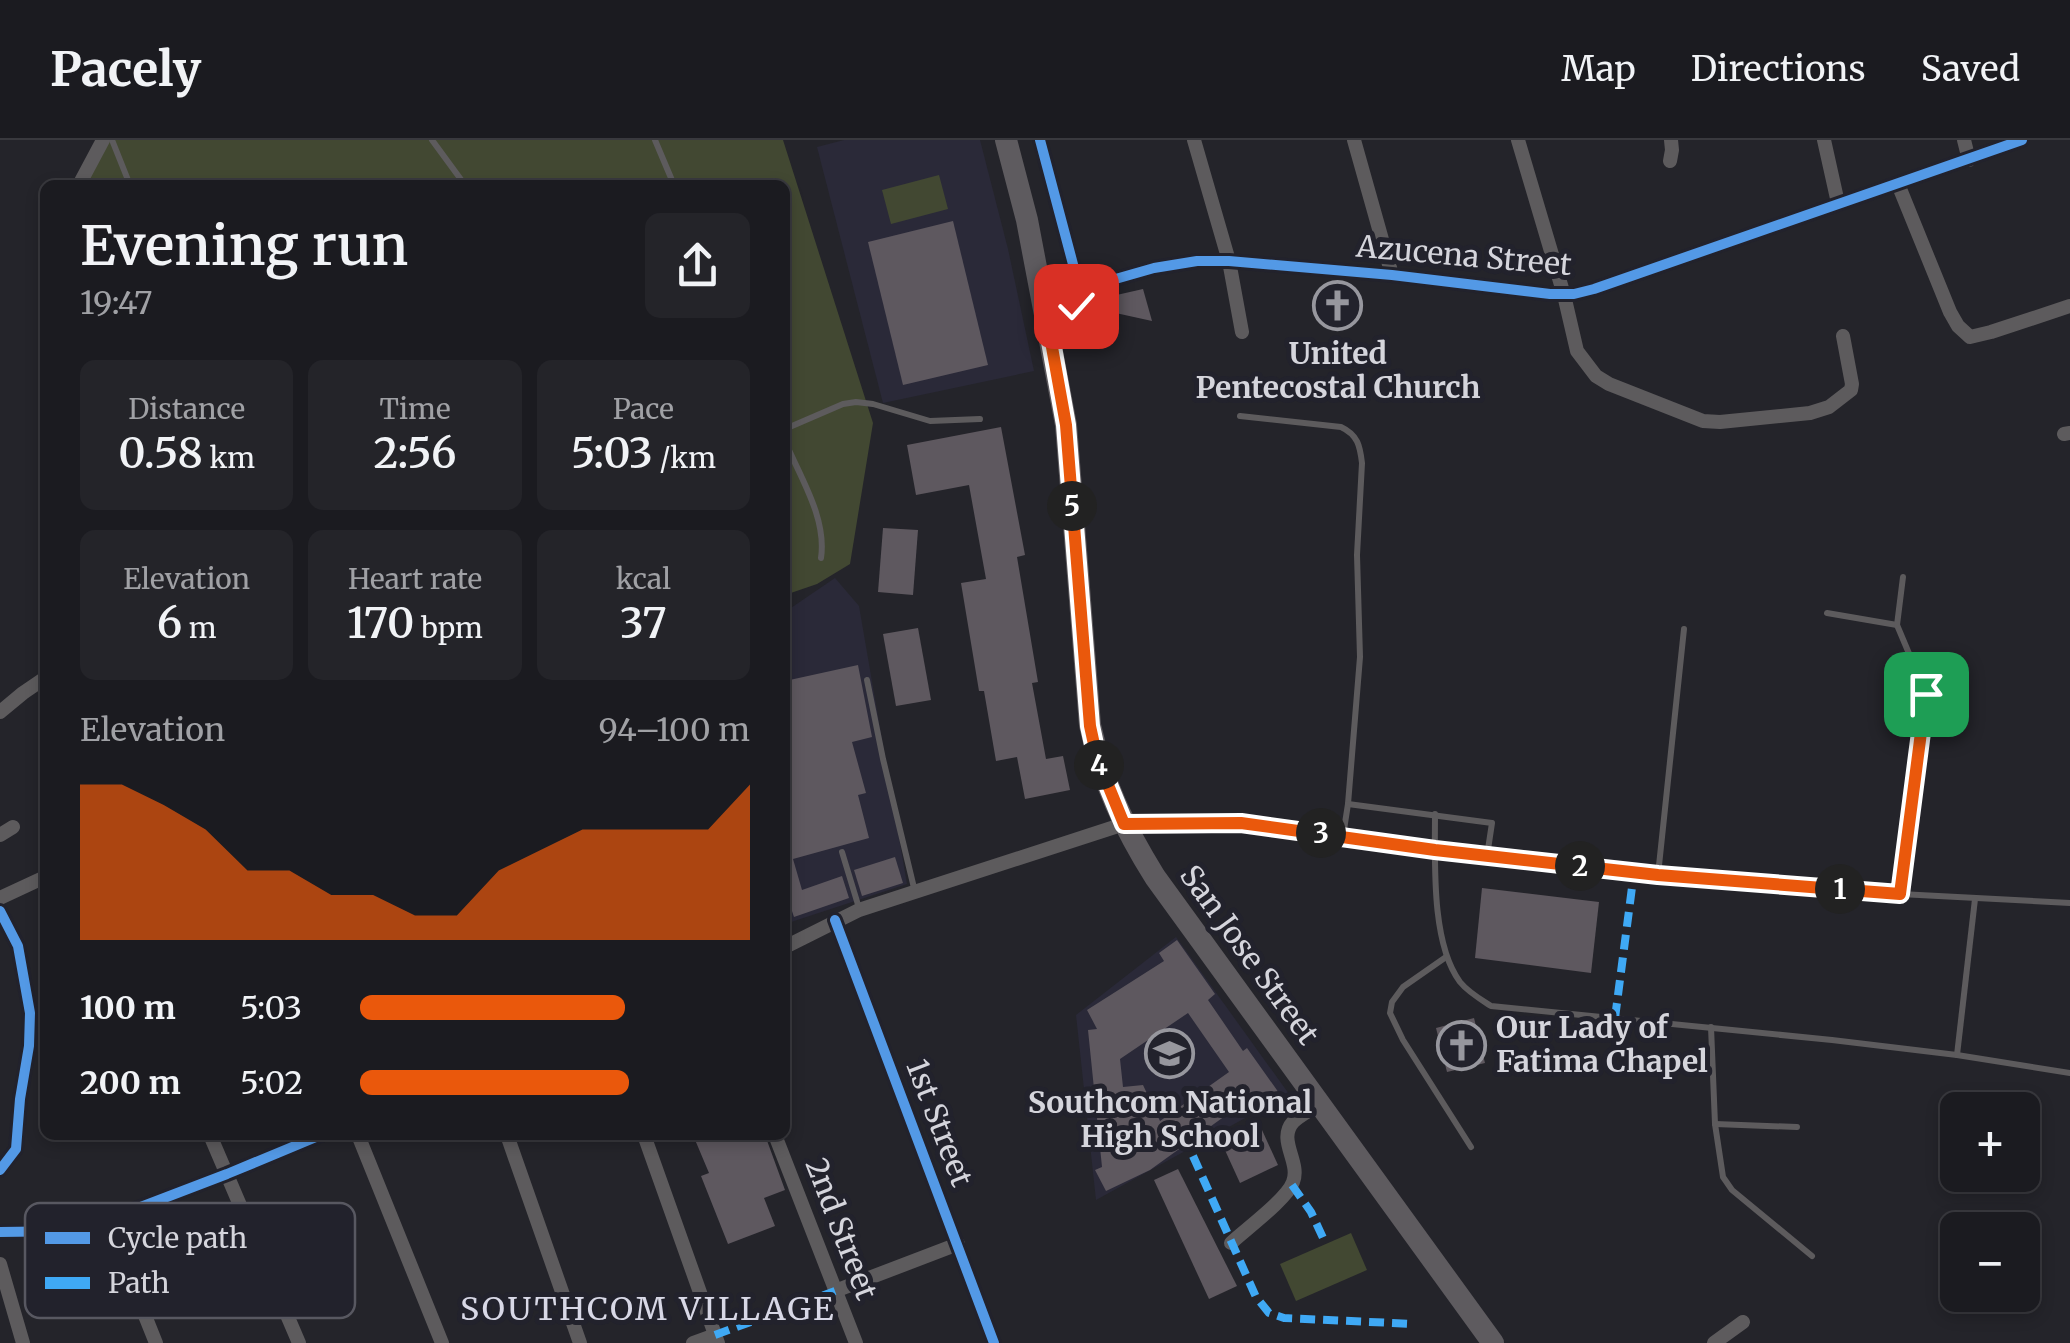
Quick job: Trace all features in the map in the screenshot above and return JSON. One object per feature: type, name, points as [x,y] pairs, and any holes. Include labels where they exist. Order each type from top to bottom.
[{"type":"main road","name":"San Jose Street","points":[[1006,140],[1027,220],[1066,425],[1090,726],[1097,758],[1124,824],[1155,877],[1493,1343]]},
{"type":"street","points":[[81,180],[103,140]]},
{"type":"street","name":"Azucena Street","points":[[1040,140],[1074,268],[1092,276],[1112,280],[1154,268],[1228,261],[1564,294],[1594,288],[2022,140]]},
{"type":"street","points":[[1194,140],[1228,261],[1242,332]]},
{"type":"street","points":[[1354,140],[1392,275]]},
{"type":"street","points":[[1518,140],[1577,351],[1596,376],[1609,384],[1703,420],[1756,420],[1810,413],[1829,407],[1851,390],[1842,336]]},
{"type":"street","points":[[1670,161],[1671,140]]},
{"type":"street","points":[[1824,140],[1838,203]]},
{"type":"street","points":[[1964,140],[1969,160]]},
{"type":"street","points":[[1898,184],[1950,312],[1970,336],[2070,306]]},
{"type":"street","points":[[0,712],[40,681]]},
{"type":"street","points":[[790,944],[859,910],[1124,824]]},
{"type":"street","points":[[0,898],[40,878]]},
{"type":"street","points":[[0,911],[18,946],[30,1013],[30,1046],[16,1149],[0,1170]]},
{"type":"street","name":"1st Street","points":[[835,920],[994,1343]]},
{"type":"street","points":[[1231,1243],[1292,1185],[1294,1164],[1287,1142],[1289,1128],[1319,1104]]},
{"type":"street","points":[[212,1140],[239,1203]]},
{"type":"street","points":[[153,1203],[309,1140]]},
{"type":"street","points":[[360,1140],[442,1343]]},
{"type":"street","points":[[509,1140],[580,1343]]},
{"type":"street","points":[[646,1140],[717,1339],[693,1343]]},
{"type":"street","name":"2nd Street","points":[[778,1140],[856,1343]]},
{"type":"street","points":[[0,1232],[25,1232]]},
{"type":"street","points":[[835,1291],[958,1244]]},
{"type":"street","points":[[0,1264],[24,1343]]},
{"type":"street","points":[[146,1318],[156,1343]]},
{"type":"street","points":[[289,1318],[300,1343]]},
{"type":"street","points":[[1714,1343],[1743,1322]]},
{"type":"lane","points":[[112,140],[128,180]]},
{"type":"lane","points":[[432,140],[461,180]]},
{"type":"lane","points":[[655,140],[672,180]]},
{"type":"lane","points":[[790,427],[856,402],[930,421],[980,419]]},
{"type":"lane","points":[[1240,416],[1341,427],[1357,439],[1360,451],[1360,657],[1343,836]]},
{"type":"lane","points":[[790,453],[818,520],[824,542],[821,558]]},
{"type":"lane","points":[[1900,894],[1926,694],[1897,625],[1903,577]]},
{"type":"lane","points":[[1827,613],[1897,625]]},
{"type":"lane","points":[[1658,875],[1684,629]]},
{"type":"lane","points":[[867,680],[915,892]]},
{"type":"lane","points":[[1348,804],[1492,823],[1487,856]]},
{"type":"lane","points":[[1435,814],[1441,936],[1446,957],[1461,984],[1491,1006],[1711,1026],[1957,1055],[2070,1073]]},
{"type":"lane","points":[[1124,824],[1241,823],[1658,875],[2070,903]]},
{"type":"lane","points":[[842,852],[859,910]]},
{"type":"lane","points":[[1957,1055],[1975,898]]},
{"type":"lane","points":[[1446,957],[1403,986],[1390,1013],[1471,1146]]},
{"type":"lane","points":[[1711,1026],[1715,1124],[1723,1177],[1732,1190],[1812,1256]]},
{"type":"lane","points":[[1715,1124],[1796,1127]]},
{"type":"path","points":[[1048,325],[1076,306],[1074,286]]},
{"type":"shaded area","points":[[844,140],[980,140],[1034,371],[883,403],[817,147]]},
{"type":"shaded area","points":[[835,578],[859,606],[907,884],[790,922],[790,609]]},
{"type":"shaded area","name":"Southcom National High School","points":[[1176,937],[1289,1094],[1096,1200],[1076,1015]]},
{"type":"green space","points":[[110,140],[783,140],[873,423],[850,564],[817,584],[790,593],[790,180],[88,180]]},
{"type":"green space","points":[[939,175],[948,209],[891,224],[882,190]]},
{"type":"green space","points":[[1351,1233],[1367,1270],[1296,1301],[1280,1264]]},
{"type":"building","points":[[953,221],[988,365],[903,385],[868,242]]},
{"type":"building","points":[[1143,289],[1152,321],[1102,310],[1099,299]]},
{"type":"building","points":[[1001,427],[1025,555],[1017,557],[1038,682],[1032,683],[1046,759],[1063,756],[1070,790],[1025,799],[1017,757],[996,761],[984,691],[979,691],[961,583],[986,579],[969,485],[916,495],[907,445]]},
{"type":"building","points":[[883,528],[918,530],[913,595],[878,592]]},
{"type":"building","points":[[918,628],[931,700],[896,706],[883,634]]},
{"type":"building","points":[[858,665],[872,737],[852,742],[866,793],[858,795],[869,838],[793,859],[802,890],[842,876],[849,898],[794,917],[790,905],[790,680]]},
{"type":"building","points":[[895,857],[903,883],[862,896],[854,870]]},
{"type":"building","points":[[1482,888],[1599,902],[1591,973],[1475,958]]},
{"type":"building","name":"Southcom National High School","points":[[1177,940],[1215,994],[1208,1000],[1243,1051],[1247,1048],[1279,1093],[1257,1109],[1250,1098],[1150,1170],[1106,1191],[1095,1170],[1102,1167],[1088,1030],[1097,1029],[1087,1010],[1164,961],[1159,953]],"holes":[[[1188,1013],[1229,1072],[1160,1121],[1143,1085],[1123,1087],[1120,1059]]]},
{"type":"building","name":"Our Lady of Fatima Chapel","points":[[1474,1018],[1485,1063],[1447,1072],[1436,1028]]},
{"type":"building","points":[[1262,1130],[1278,1165],[1240,1183],[1224,1148]]},
{"type":"building","points":[[695,1140],[767,1140],[785,1190],[764,1198],[775,1226],[728,1244],[701,1176],[709,1173]]},
{"type":"building","points":[[1178,1169],[1237,1286],[1209,1299],[1154,1180]]},
{"type":"marked path","points":[[1615,1018],[1634,872]]},
{"type":"marked path","points":[[1193,1156],[1256,1297],[1269,1313],[1284,1318],[1415,1324]]},
{"type":"marked path","points":[[1292,1185],[1324,1240]]},
{"type":"marked path","points":[[715,1335],[835,1291]]},
{"type":"cycle path","points":[[1040,140],[1074,268],[1092,276],[1112,280],[1197,261],[1229,261],[1550,294],[1594,289],[2022,140]]},
{"type":"cycle path","points":[[0,911],[18,946],[30,1013],[16,1149],[0,1170]]},
{"type":"cycle path","points":[[835,920],[994,1343]]},
{"type":"cycle path","points":[[151,1203],[309,1140]]},
{"type":"cycle path","points":[[0,1232],[25,1232]]},
{"type":"place","name":"United Pentecostal Church","points":[[1338,305]]},
{"type":"place","name":"Our Lady of Fatima Chapel","points":[[1461,1045]]},
{"type":"place","name":"Southcom National High School","points":[[1170,1054]]},
{"type":"district","name":"SOUTHCOM VILLAGE","points":[[648,1309]]},
{"type":"route","points":[[1076,306],[1048,325],[1066,425],[1090,726],[1097,758],[1124,824],[1241,823],[1658,875],[1900,894],[1926,694]]}]
